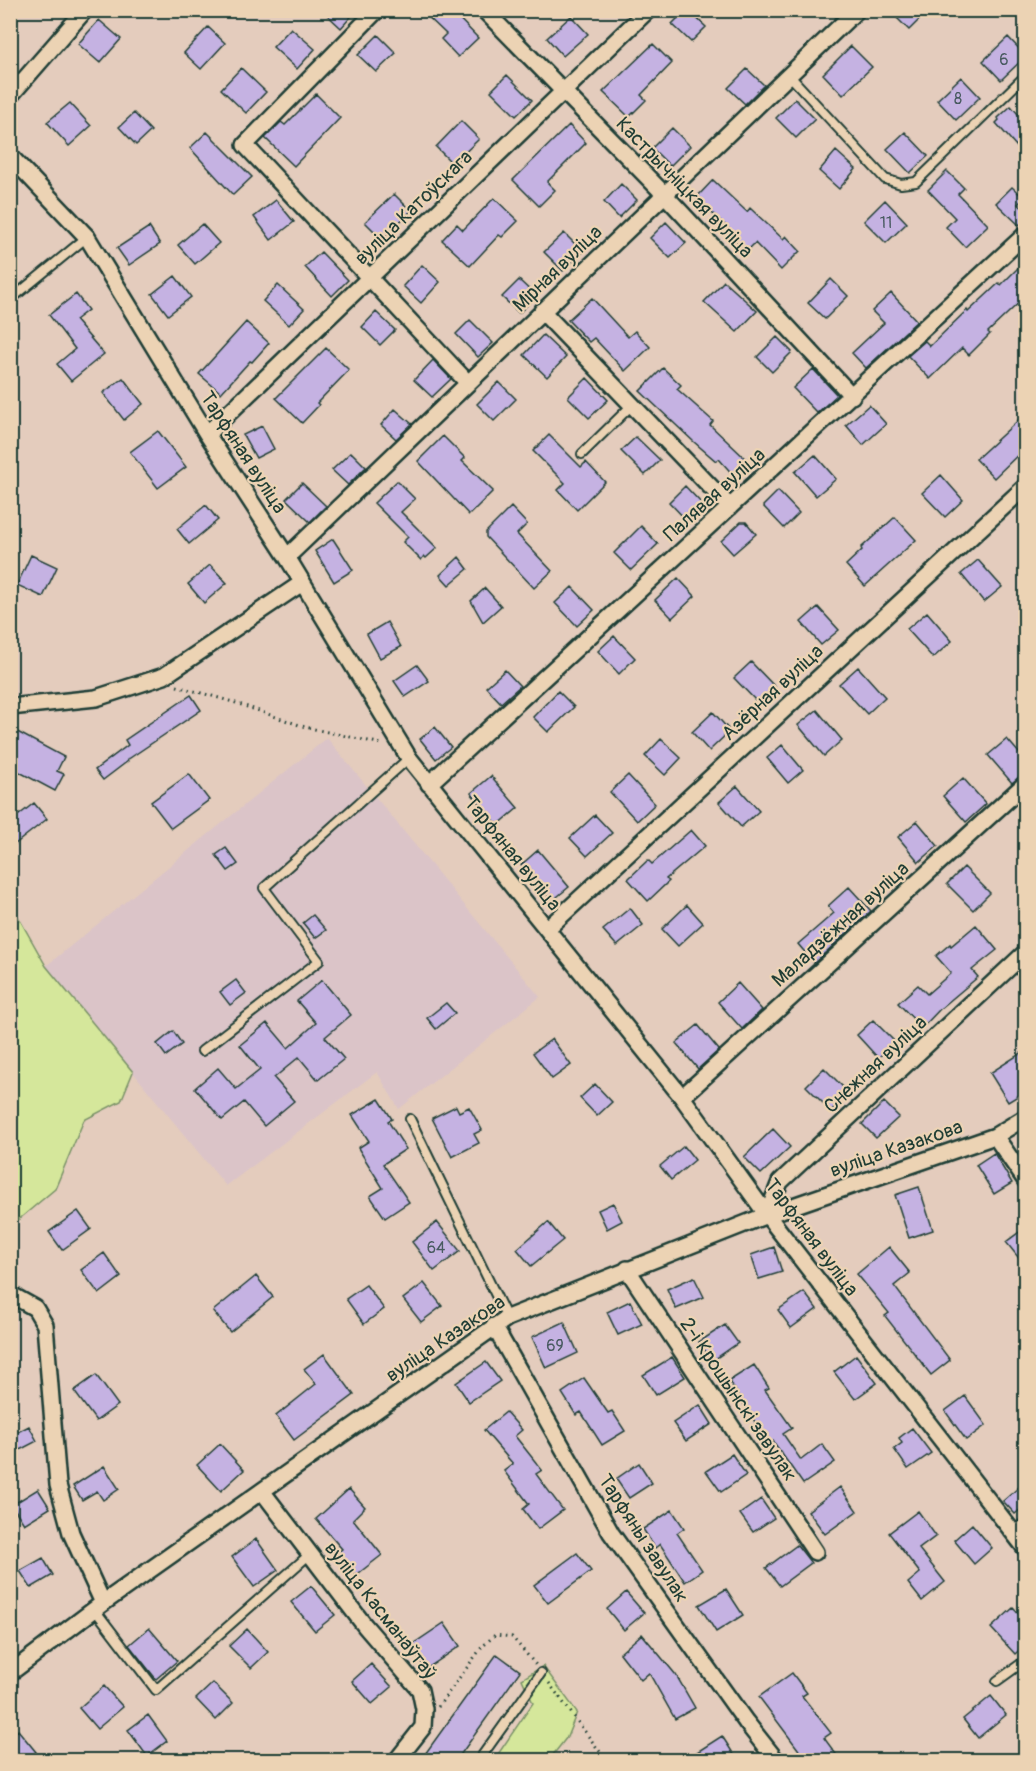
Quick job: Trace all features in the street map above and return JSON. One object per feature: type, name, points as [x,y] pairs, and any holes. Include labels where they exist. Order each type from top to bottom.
[{"type":"street","points":[[10,96],[85,10]]},
{"type":"street","points":[[377,10],[244,145],[468,383]]},
{"type":"street","name":"Кастрычніцкая вуліца","points":[[484,10],[664,194],[852,396]]},
{"type":"street","name":"вуліца Катоўскага","points":[[207,434],[648,10]]},
{"type":"street","name":"Мірная вуліца","points":[[287,557],[857,10]]},
{"type":"street","name":"Тарфяная вуліца","points":[[10,156],[87,237],[407,754],[682,1097],[767,1215],[1026,1549]]},
{"type":"street","name":"Палявая вуліца","points":[[429,784],[1026,234]]},
{"type":"street","points":[[542,311],[730,507]]},
{"type":"street","name":"Азёрная вуліца","points":[[548,928],[1026,486]]},
{"type":"street","points":[[10,707],[96,698],[164,676],[302,583]]},
{"type":"street","name":"Маладзёжная вуліца","points":[[682,1097],[1026,783]]},
{"type":"street","name":"Снежная вуліца","points":[[767,1215],[780,1182],[1026,952]]},
{"type":"street","name":"вуліца Казакова","points":[[10,1673],[99,1606],[507,1318],[767,1215],[995,1136],[1026,1117]]},
{"type":"street","points":[[995,1136],[1026,1181]]},
{"type":"street","name":"2-і Крошынскі завулак","points":[[627,1269],[815,1552]]},
{"type":"street","points":[[10,1294],[35,1308],[45,1325],[58,1485],[71,1533],[99,1606]]},
{"type":"street","name":"Тарфяны завулак","points":[[494,1326],[611,1533],[739,1713],[776,1761]]},
{"type":"street","name":"вуліца Касманаўтаў","points":[[262,1491],[365,1626],[420,1690],[424,1709],[423,1727],[397,1761]]},
{"type":"lane","points":[[789,75],[885,179],[901,184],[916,182],[1026,75]]},
{"type":"lane","points":[[10,300],[87,237]]},
{"type":"lane","points":[[582,454],[632,405]]},
{"type":"lane","points":[[202,1051],[319,961],[264,888],[407,754]]},
{"type":"lane","points":[[411,1119],[507,1318]]},
{"type":"lane","points":[[1012,1533],[1026,1521]]},
{"type":"lane","points":[[99,1606],[156,1690],[310,1554]]},
{"type":"lane","points":[[997,1681],[1026,1660]]},
{"type":"lane","points":[[479,1761],[541,1673]]},
{"type":"path","points":[[153,679],[233,702],[305,728],[407,754]]},
{"type":"shaded area","points":[[327,738],[540,997],[399,1109],[377,1072],[226,1186],[46,966]]},
{"type":"green space","points":[[11,904],[46,966],[133,1072],[121,1101],[84,1120],[55,1189],[11,1226]]},
{"type":"green space","points":[[543,1666],[577,1712],[567,1737],[549,1760],[494,1760],[533,1703],[522,1679]]},
{"type":"building","points":[[322,10],[357,10],[341,28]]},
{"type":"building","points":[[421,10],[451,10],[478,38],[458,57],[441,39],[446,34]]},
{"type":"building","points":[[686,10],[706,27],[691,42],[672,24]]},
{"type":"building","points":[[889,10],[929,10],[909,30]]},
{"type":"building","points":[[571,16],[588,34],[563,56],[547,38]]},
{"type":"building","points":[[99,20],[121,39],[100,63],[78,44]]},
{"type":"building","points":[[208,27],[225,43],[201,69],[184,53]]},
{"type":"building","points":[[291,28],[315,49],[297,69],[273,47]]},
{"type":"building","points":[[378,35],[396,53],[376,72],[358,55]]},
{"type":"building","points":[[1008,37],[1026,56],[1001,80],[983,61]]},
{"type":"building","points":[[653,44],[672,63],[641,95],[646,100],[629,117],[603,92]]},
{"type":"building","points":[[851,46],[872,67],[843,95],[823,74]]},
{"type":"building","points":[[241,68],[266,92],[246,113],[221,89]]},
{"type":"building","points":[[747,69],[764,85],[745,104],[728,88]]},
{"type":"building","points":[[507,75],[532,100],[516,116],[491,91]]},
{"type":"building","points":[[961,77],[980,97],[956,120],[937,100]]},
{"type":"building","points":[[316,94],[340,118],[294,166],[265,138],[281,122],[285,125]]},
{"type":"building","points":[[795,99],[815,119],[796,138],[776,118]]},
{"type":"building","points":[[70,103],[91,126],[69,146],[47,122]]},
{"type":"building","points":[[1011,106],[1026,123],[1026,140],[1017,147],[996,123],[998,118]]},
{"type":"building","points":[[134,113],[151,131],[136,145],[119,127]]},
{"type":"building","points":[[461,121],[479,139],[453,164],[436,147]]},
{"type":"building","points":[[569,125],[586,143],[547,182],[555,190],[539,206],[513,180]]},
{"type":"building","points":[[672,128],[690,146],[670,166],[652,148]]},
{"type":"building","points":[[207,132],[252,177],[233,195],[190,148]]},
{"type":"building","points":[[905,132],[928,156],[910,173],[887,149]]},
{"type":"building","points":[[836,151],[856,169],[839,189],[819,171]]},
{"type":"building","points":[[947,171],[964,188],[958,194],[988,225],[965,247],[946,227],[955,218],[928,190]]},
{"type":"building","points":[[713,180],[747,212],[750,208],[783,239],[786,236],[800,251],[781,270],[755,243],[747,251],[727,233],[730,230],[696,198]]},
{"type":"building","points":[[621,184],[637,200],[619,218],[604,202]]},
{"type":"building","points":[[1012,187],[1024,198],[1018,204],[1026,211],[1026,218],[1019,225],[996,203]]},
{"type":"building","points":[[394,194],[411,211],[382,239],[365,222]]},
{"type":"building","points":[[494,198],[518,221],[502,237],[499,235],[470,266],[442,240],[457,224],[463,230]]},
{"type":"building","points":[[276,200],[294,222],[271,240],[254,217]]},
{"type":"building","points":[[885,200],[907,223],[886,243],[864,221]]},
{"type":"building","points":[[666,222],[686,243],[670,258],[650,238]]},
{"type":"building","points":[[202,224],[219,243],[195,264],[178,245]]},
{"type":"building","points":[[149,227],[160,244],[129,265],[117,248]]},
{"type":"building","points":[[564,233],[583,252],[563,271],[544,252]]},
{"type":"building","points":[[321,252],[348,280],[332,296],[305,267]]},
{"type":"building","points":[[1026,260],[1026,296],[988,332],[990,334],[969,355],[962,348],[930,379],[908,356],[925,341],[930,346],[967,310],[968,312],[999,283],[1001,285]]},
{"type":"building","points":[[422,265],[440,282],[421,303],[403,286]]},
{"type":"building","points":[[175,276],[191,297],[168,315],[152,294]]},
{"type":"building","points":[[831,279],[848,296],[825,319],[808,303]]},
{"type":"building","points":[[519,280],[536,296],[519,313],[502,297]]},
{"type":"building","points":[[724,281],[757,311],[737,332],[704,302]]},
{"type":"building","points":[[278,285],[304,309],[289,325],[263,301]]},
{"type":"building","points":[[891,293],[917,321],[866,368],[852,353],[884,323],[872,311]]},
{"type":"building","points":[[76,294],[88,310],[75,320],[104,354],[71,381],[57,364],[75,349],[49,315]]},
{"type":"building","points":[[592,298],[628,337],[635,331],[650,347],[625,371],[594,338],[589,342],[568,320]]},
{"type":"building","points":[[376,312],[395,330],[380,345],[362,327]]},
{"type":"building","points":[[470,320],[493,343],[478,357],[456,334]]},
{"type":"building","points":[[246,322],[269,343],[221,393],[199,374]]},
{"type":"building","points":[[543,335],[566,357],[547,377],[524,355]]},
{"type":"building","points":[[777,337],[792,352],[772,372],[757,357]]},
{"type":"building","points":[[326,348],[349,370],[317,403],[319,405],[302,423],[276,398]]},
{"type":"building","points":[[433,360],[451,379],[432,397],[414,380]]},
{"type":"building","points":[[663,368],[681,385],[677,389],[713,421],[710,425],[749,462],[735,477],[719,459],[716,461],[640,391]]},
{"type":"building","points":[[813,369],[837,395],[817,413],[793,388]]},
{"type":"building","points":[[123,378],[143,404],[124,420],[103,393]]},
{"type":"building","points":[[587,378],[608,400],[589,418],[568,397]]},
{"type":"building","points":[[499,382],[516,399],[494,421],[477,404]]},
{"type":"building","points":[[869,405],[886,424],[863,445],[846,425]]},
{"type":"building","points":[[395,409],[412,424],[396,439],[381,425]]},
{"type":"building","points":[[1026,413],[1026,447],[994,478],[976,459]]},
{"type":"building","points":[[262,426],[274,449],[256,458],[243,435]]},
{"type":"building","points":[[158,431],[186,467],[158,488],[130,452]]},
{"type":"building","points":[[549,435],[581,467],[586,462],[605,482],[577,510],[558,490],[565,483],[533,451]]},
{"type":"building","points":[[443,436],[465,458],[462,461],[493,491],[469,515],[418,461]]},
{"type":"building","points":[[636,437],[660,460],[645,475],[621,451]]},
{"type":"building","points":[[351,452],[366,467],[348,485],[332,470]]},
{"type":"building","points":[[815,455],[836,479],[816,496],[795,472]]},
{"type":"building","points":[[941,475],[963,500],[945,517],[922,493]]},
{"type":"building","points":[[397,481],[415,499],[401,512],[437,548],[421,560],[403,542],[408,537],[374,503]]},
{"type":"building","points":[[302,483],[326,506],[310,522],[286,499]]},
{"type":"building","points":[[685,486],[705,507],[689,523],[669,502]]},
{"type":"building","points":[[778,491],[799,513],[784,528],[763,506]]},
{"type":"building","points":[[206,505],[218,520],[189,544],[177,529]]},
{"type":"building","points":[[511,507],[527,524],[517,534],[552,571],[534,588],[486,537],[486,532]]},
{"type":"building","points":[[895,517],[916,540],[865,586],[846,565]]},
{"type":"building","points":[[741,522],[746,522],[756,534],[733,554],[721,541]]},
{"type":"building","points":[[641,526],[658,544],[631,570],[614,553]]},
{"type":"building","points":[[333,539],[353,570],[334,582],[315,551]]},
{"type":"building","points":[[31,555],[57,567],[43,597],[17,585]]},
{"type":"building","points":[[459,557],[468,569],[449,585],[440,575]]},
{"type":"building","points":[[978,560],[1002,587],[984,602],[961,574]]},
{"type":"building","points":[[210,565],[227,583],[204,603],[188,584]]},
{"type":"building","points":[[678,578],[695,596],[672,618],[655,600]]},
{"type":"building","points":[[572,587],[594,610],[577,626],[555,603]]},
{"type":"building","points":[[485,588],[501,606],[483,622],[471,601]]},
{"type":"building","points":[[818,607],[839,630],[821,645],[801,622]]},
{"type":"building","points":[[927,612],[952,641],[933,658],[907,629]]},
{"type":"building","points":[[387,622],[401,647],[380,658],[367,634]]},
{"type":"building","points":[[614,636],[635,658],[619,674],[598,651]]},
{"type":"building","points":[[751,662],[775,687],[758,703],[734,678]]},
{"type":"building","points":[[417,665],[429,681],[405,697],[394,681]]},
{"type":"building","points":[[858,667],[885,697],[867,714],[839,684]]},
{"type":"building","points":[[505,670],[520,686],[501,703],[486,687]]},
{"type":"building","points":[[558,691],[574,707],[548,732],[533,717]]},
{"type":"building","points":[[191,695],[201,710],[127,760],[103,780],[95,770],[128,745],[125,740]]},
{"type":"building","points":[[817,710],[842,740],[824,756],[798,725]]},
{"type":"building","points":[[713,712],[730,731],[709,751],[692,732]]},
{"type":"building","points":[[435,727],[451,747],[436,759],[420,739]]},
{"type":"building","points":[[10,728],[64,757],[57,771],[64,774],[55,791],[10,767]]},
{"type":"building","points":[[661,739],[681,758],[665,775],[645,756]]},
{"type":"building","points":[[1007,739],[1026,761],[1026,773],[1012,783],[988,755]]},
{"type":"building","points":[[782,745],[803,770],[788,783],[767,758]]},
{"type":"building","points":[[189,774],[209,800],[171,828],[151,802]]},
{"type":"building","points":[[628,775],[655,804],[637,821],[610,792]]},
{"type":"building","points":[[491,776],[518,808],[498,825],[471,793]]},
{"type":"building","points":[[963,778],[986,804],[966,822],[943,796]]},
{"type":"building","points":[[737,786],[759,811],[741,827],[719,802]]},
{"type":"building","points":[[34,803],[47,819],[10,848],[10,805],[19,815]]},
{"type":"building","points":[[595,815],[612,833],[587,856],[570,838]]},
{"type":"building","points":[[917,821],[938,846],[919,862],[898,837]]},
{"type":"building","points":[[691,830],[705,846],[666,879],[669,881],[648,901],[628,879],[648,860],[652,864]]},
{"type":"building","points":[[226,848],[238,864],[228,871],[216,855]]},
{"type":"building","points":[[538,850],[569,887],[552,901],[521,865]]},
{"type":"building","points":[[964,867],[990,893],[973,910],[947,884]]},
{"type":"building","points":[[849,887],[871,911],[814,963],[798,944],[834,913],[828,906]]},
{"type":"building","points":[[687,905],[703,923],[678,946],[662,929]]},
{"type":"building","points":[[630,908],[643,925],[617,946],[603,930]]},
{"type":"building","points":[[313,915],[326,930],[315,938],[303,923]]},
{"type":"building","points":[[976,925],[997,950],[972,970],[978,977],[940,1009],[922,1028],[898,1003],[918,985],[927,994],[951,973],[936,956]]},
{"type":"building","points":[[236,980],[246,993],[230,1005],[220,992]]},
{"type":"building","points":[[322,980],[351,1015],[325,1037],[344,1059],[318,1080],[299,1057],[274,1078],[294,1101],[264,1126],[244,1102],[222,1120],[195,1088],[218,1068],[236,1089],[260,1070],[240,1045],[267,1023],[288,1048],[316,1023],[297,1001]]},
{"type":"building","points":[[738,983],[762,1010],[742,1029],[718,1002]]},
{"type":"building","points":[[446,1003],[455,1013],[436,1029],[427,1018]]},
{"type":"building","points":[[873,1020],[895,1042],[878,1058],[857,1035]]},
{"type":"building","points":[[698,1025],[719,1050],[698,1069],[676,1043]]},
{"type":"building","points":[[173,1031],[182,1044],[166,1056],[157,1044]]},
{"type":"building","points":[[552,1039],[571,1065],[552,1079],[533,1053]]},
{"type":"building","points":[[1026,1050],[1026,1091],[1008,1102],[990,1073]]},
{"type":"building","points":[[824,1068],[849,1093],[831,1111],[806,1086]]},
{"type":"building","points":[[595,1084],[612,1102],[597,1116],[580,1098]]},
{"type":"building","points":[[379,1099],[392,1119],[388,1121],[406,1149],[383,1164],[409,1202],[385,1218],[370,1196],[383,1188],[358,1148],[369,1141],[352,1115]]},
{"type":"building","points":[[884,1102],[899,1117],[876,1138],[862,1124]]},
{"type":"building","points":[[456,1106],[459,1112],[469,1107],[482,1130],[474,1134],[479,1143],[452,1157],[432,1118]]},
{"type":"building","points":[[773,1129],[790,1147],[761,1174],[744,1157]]},
{"type":"building","points":[[684,1146],[695,1160],[671,1180],[660,1166]]},
{"type":"building","points":[[994,1153],[1012,1183],[994,1194],[976,1165]]},
{"type":"building","points":[[919,1187],[933,1230],[909,1238],[895,1195]]},
{"type":"building","points":[[613,1203],[622,1221],[607,1229],[598,1210]]},
{"type":"building","points":[[78,1211],[91,1229],[62,1250],[49,1232]]},
{"type":"building","points":[[437,1222],[460,1251],[434,1271],[412,1242]]},
{"type":"building","points":[[548,1222],[563,1240],[531,1266],[517,1249]]},
{"type":"building","points":[[1026,1227],[1026,1267],[1006,1242]]},
{"type":"building","points":[[774,1247],[782,1272],[759,1279],[751,1255]]},
{"type":"building","points":[[889,1247],[910,1273],[894,1286],[950,1360],[931,1375],[885,1316],[889,1313],[857,1274]]},
{"type":"building","points":[[104,1253],[121,1277],[99,1294],[81,1270]]},
{"type":"building","points":[[256,1276],[273,1297],[230,1332],[213,1311]]},
{"type":"building","points":[[694,1277],[704,1297],[676,1309],[667,1289]]},
{"type":"building","points":[[424,1283],[442,1306],[421,1322],[403,1299]]},
{"type":"building","points":[[366,1285],[384,1309],[364,1324],[346,1299]]},
{"type":"building","points":[[804,1292],[817,1309],[791,1328],[778,1310]]},
{"type":"building","points":[[630,1301],[642,1324],[618,1335],[607,1312]]},
{"type":"building","points":[[564,1322],[578,1353],[546,1368],[532,1337]]},
{"type":"building","points":[[725,1325],[738,1343],[712,1361],[699,1342]]},
{"type":"building","points":[[324,1354],[354,1395],[294,1440],[276,1416],[316,1384],[304,1369]]},
{"type":"building","points":[[856,1355],[877,1383],[855,1399],[834,1372]]},
{"type":"building","points":[[672,1357],[685,1377],[656,1395],[643,1375]]},
{"type":"building","points":[[486,1362],[500,1381],[469,1402],[456,1383]]},
{"type":"building","points":[[754,1365],[769,1388],[765,1390],[792,1428],[783,1434],[801,1460],[822,1444],[835,1462],[803,1484],[773,1441],[769,1444],[729,1381]]},
{"type":"building","points":[[96,1375],[118,1405],[96,1421],[74,1391]]},
{"type":"building","points":[[584,1378],[608,1413],[612,1411],[625,1431],[602,1445],[581,1412],[576,1415],[562,1393]]},
{"type":"building","points":[[965,1396],[986,1425],[966,1440],[945,1411]]},
{"type":"building","points":[[700,1405],[712,1424],[686,1441],[673,1423]]},
{"type":"building","points":[[506,1412],[522,1430],[515,1436],[542,1470],[536,1474],[563,1510],[538,1529],[523,1509],[529,1504],[504,1471],[513,1464],[484,1430]]},
{"type":"building","points":[[29,1426],[37,1441],[10,1455],[10,1436]]},
{"type":"building","points":[[912,1428],[931,1453],[908,1469],[894,1449],[902,1443],[899,1438]]},
{"type":"building","points":[[220,1444],[244,1470],[221,1491],[197,1465]]},
{"type":"building","points":[[732,1454],[746,1475],[721,1492],[706,1471]]},
{"type":"building","points":[[639,1463],[652,1483],[629,1498],[616,1479]]},
{"type":"building","points":[[104,1466],[119,1489],[103,1500],[97,1491],[82,1500],[73,1486]]},
{"type":"building","points":[[1026,1481],[1026,1505],[1015,1514],[1003,1501]]},
{"type":"building","points":[[840,1487],[857,1511],[825,1534],[808,1511]]},
{"type":"building","points":[[38,1489],[50,1508],[24,1524],[12,1505]]},
{"type":"building","points":[[349,1489],[365,1507],[353,1519],[382,1555],[355,1576],[337,1553],[342,1549],[316,1519]]},
{"type":"building","points":[[761,1499],[774,1518],[753,1532],[740,1514]]},
{"type":"building","points":[[672,1510],[684,1528],[677,1533],[702,1570],[685,1582],[660,1544],[655,1548],[643,1529]]},
{"type":"building","points":[[918,1511],[936,1536],[919,1549],[945,1582],[922,1601],[908,1583],[920,1573],[889,1533]]},
{"type":"building","points":[[972,1524],[992,1548],[974,1564],[954,1540]]},
{"type":"building","points":[[256,1539],[278,1570],[254,1587],[232,1557]]},
{"type":"building","points":[[797,1545],[811,1563],[780,1586],[766,1568]]},
{"type":"building","points":[[577,1553],[591,1571],[548,1603],[534,1585]]},
{"type":"building","points":[[43,1558],[53,1575],[31,1588],[20,1571]]},
{"type":"building","points":[[311,1586],[335,1615],[315,1631],[291,1602]]},
{"type":"building","points":[[726,1589],[743,1615],[716,1632],[699,1605]]},
{"type":"building","points":[[626,1592],[644,1613],[624,1630],[607,1609]]},
{"type":"building","points":[[1013,1608],[1026,1622],[1026,1644],[1015,1654],[991,1628]]},
{"type":"building","points":[[444,1623],[460,1646],[426,1669],[410,1646]]},
{"type":"building","points":[[149,1628],[177,1661],[156,1679],[129,1645]]},
{"type":"building","points":[[247,1629],[268,1652],[251,1668],[229,1646]]},
{"type":"building","points":[[642,1634],[676,1675],[695,1708],[675,1719],[649,1673],[641,1680],[620,1653]]},
{"type":"building","points":[[497,1654],[520,1671],[456,1761],[420,1761]]},
{"type":"building","points":[[371,1664],[392,1687],[372,1704],[352,1681]]},
{"type":"building","points":[[792,1673],[807,1693],[802,1696],[831,1733],[824,1738],[841,1761],[807,1761],[759,1697]]},
{"type":"building","points":[[213,1683],[233,1703],[216,1720],[196,1699]]},
{"type":"building","points":[[104,1686],[123,1707],[97,1729],[79,1708]]},
{"type":"building","points":[[991,1696],[1006,1715],[978,1738],[963,1719]]},
{"type":"building","points":[[148,1715],[167,1741],[147,1756],[128,1730]]},
{"type":"building","points":[[18,1730],[36,1752],[26,1761],[10,1761],[10,1737]]},
{"type":"building","points":[[722,1736],[738,1761],[702,1761],[697,1752]]}]
